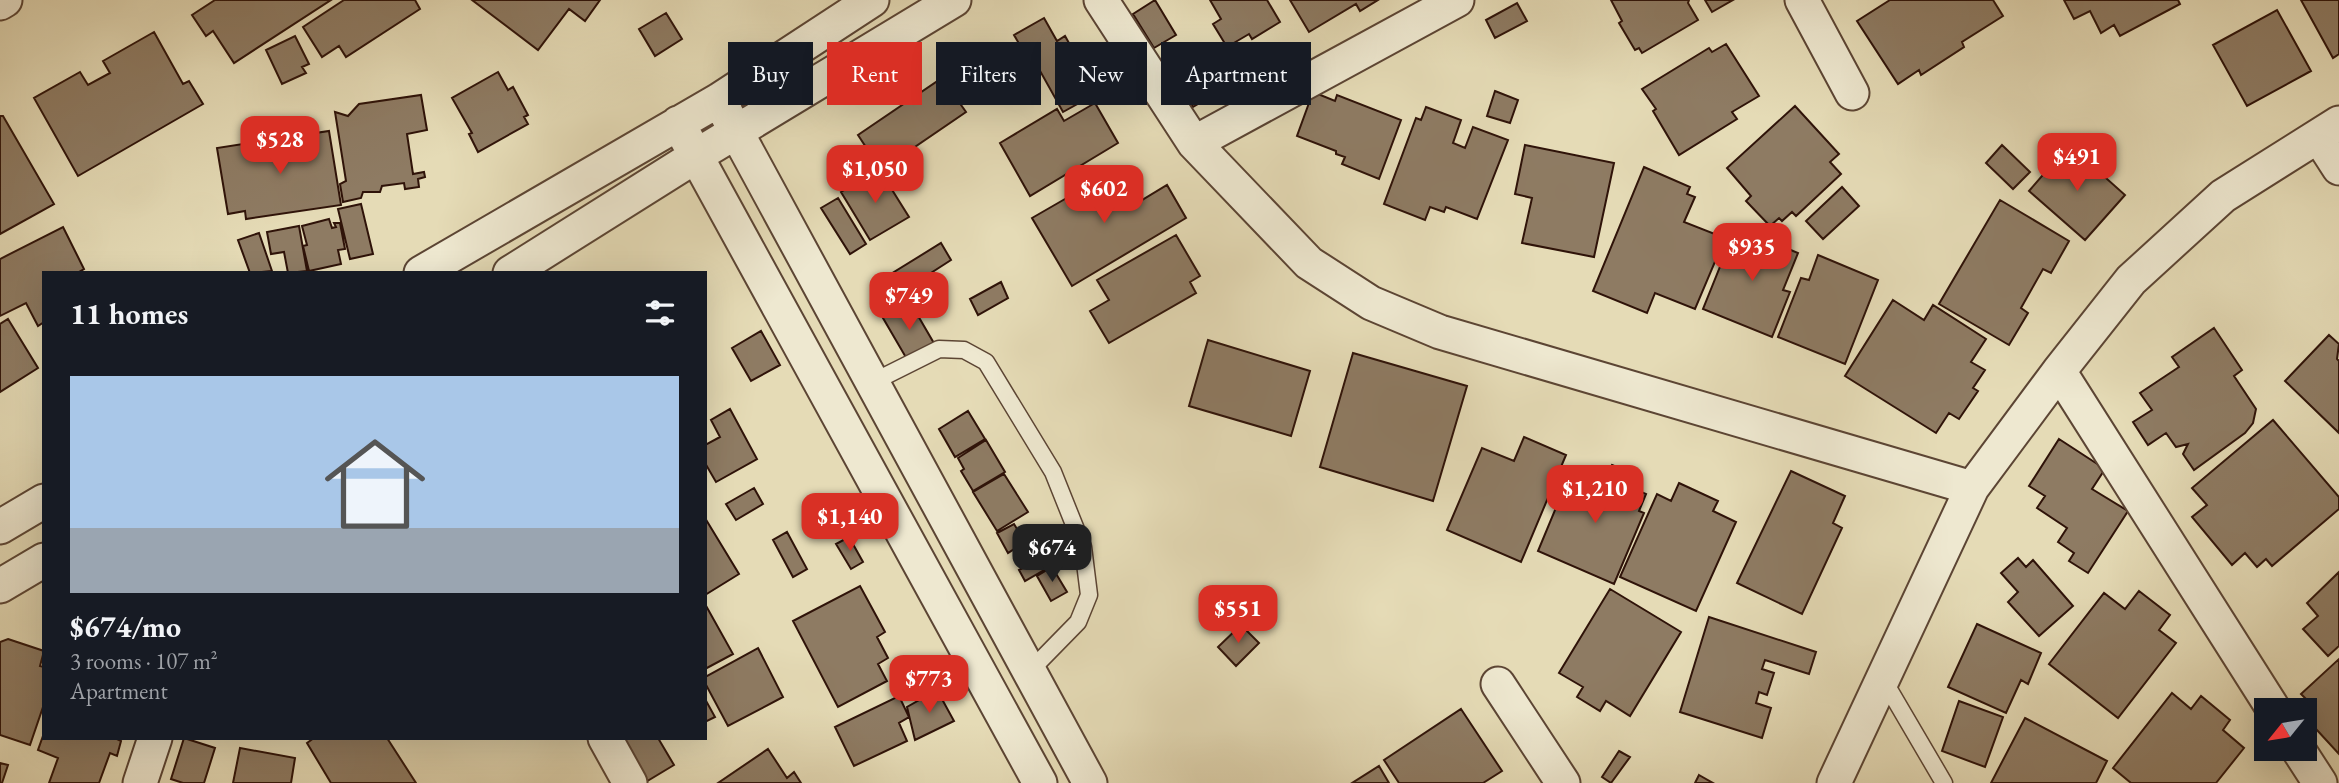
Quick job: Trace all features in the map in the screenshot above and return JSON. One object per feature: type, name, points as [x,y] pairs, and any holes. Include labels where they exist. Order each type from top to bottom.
[{"type":"street","points":[[0,3],[5,0]]},
{"type":"street","points":[[424,271],[719,100],[872,0]]},
{"type":"street","points":[[513,271],[696,156],[954,0]]},
{"type":"street","points":[[1101,0],[1194,143],[1309,263],[1371,303],[1440,332],[1972,488]]},
{"type":"street","points":[[1194,143],[1457,0]]},
{"type":"street","points":[[1802,0],[1852,93]]},
{"type":"street","points":[[719,100],[1090,783]]},
{"type":"street","points":[[678,123],[1040,783]]},
{"type":"street","points":[[1834,783],[1972,488],[2131,280],[2223,195],[2329,130],[2339,168]]},
{"type":"street","points":[[2059,371],[2266,698]]},
{"type":"street","points":[[0,527],[42,502]]},
{"type":"street","points":[[0,586],[42,561]]},
{"type":"street","points":[[1498,684],[1563,783]]},
{"type":"street","points":[[140,783],[154,740]]},
{"type":"street","points":[[606,740],[630,783]]},
{"type":"street","points":[[2306,761],[2320,783]]},
{"type":"lane","points":[[873,382],[939,349],[964,350],[986,362],[1053,472],[1083,547],[1089,595],[1078,622],[1031,670]]},
{"type":"lane","points":[[1883,679],[1944,783]]},
{"type":"building","points":[[215,0],[331,0],[234,63],[213,31],[206,36],[192,15]]},
{"type":"building","points":[[344,0],[415,0],[420,9],[346,57],[339,46],[322,57],[303,27]]},
{"type":"building","points":[[472,0],[600,0],[585,21],[569,9],[538,50]]},
{"type":"building","points":[[1155,0],[1176,35],[1154,48],[1133,14]]},
{"type":"building","points":[[1210,0],[1267,0],[1280,22],[1252,39],[1249,34],[1235,42],[1224,42],[1213,24],[1221,19]]},
{"type":"building","points":[[1290,0],[1378,0],[1360,11],[1356,4],[1309,32]]},
{"type":"building","points":[[1611,0],[1689,0],[1688,3],[1698,20],[1642,53],[1639,48],[1635,50],[1619,23],[1622,21]]},
{"type":"building","points":[[1705,0],[1733,0],[1712,12]]},
{"type":"building","points":[[1890,0],[1993,0],[2003,16],[1962,42],[1964,47],[1921,75],[1919,70],[1898,84],[1857,21]]},
{"type":"building","points":[[2064,0],[2178,0],[2180,4],[2120,36],[2114,25],[2101,33],[2090,11],[2074,19]]},
{"type":"building","points":[[2301,0],[2339,0],[2339,54],[2333,58]]},
{"type":"building","points":[[1517,3],[1527,21],[1495,38],[1486,20]]},
{"type":"building","points":[[2277,10],[2311,71],[2247,106],[2213,45]]},
{"type":"building","points":[[666,13],[682,39],[655,56],[639,29]]},
{"type":"building","points":[[1044,18],[1057,41],[1065,36],[1068,42],[1055,42],[1055,98],[1041,73],[1041,42],[1018,42],[1014,35]]},
{"type":"building","points":[[154,32],[183,84],[189,81],[203,104],[78,176],[34,98],[80,72],[88,85],[110,73],[103,61]]},
{"type":"building","points":[[295,36],[309,64],[302,67],[306,73],[282,84],[266,50]]},
{"type":"building","points":[[1726,44],[1759,96],[1732,112],[1737,119],[1679,155],[1653,111],[1656,109],[1642,89],[1709,48],[1712,52]]},
{"type":"building","points":[[498,72],[508,90],[513,87],[528,115],[524,117],[528,124],[478,152],[469,134],[472,133],[452,98]]},
{"type":"building","points":[[936,82],[936,105],[961,105],[966,112],[881,170],[858,135],[902,105],[922,105],[922,92]]},
{"type":"building","points":[[1495,91],[1518,100],[1510,123],[1487,116]]},
{"type":"building","points":[[1313,92],[1335,101],[1337,95],[1401,120],[1379,179],[1342,164],[1345,157],[1336,154],[1336,151],[1297,136],[1308,105],[1311,105]]},
{"type":"building","points":[[421,95],[427,130],[407,134],[413,174],[424,172],[425,177],[418,179],[419,187],[405,189],[404,183],[382,186],[380,192],[363,192],[361,198],[343,202],[340,184],[346,181],[335,112],[348,116],[359,104]]},
{"type":"building","points":[[1059,105],[1076,105],[1063,112]]},
{"type":"building","points":[[1096,105],[1118,143],[1030,196],[1000,143],[1057,109],[1064,121]]},
{"type":"building","points":[[1795,106],[1839,154],[1830,162],[1841,174],[1796,216],[1792,212],[1782,221],[1779,218],[1770,226],[1746,201],[1751,196],[1727,168]]},
{"type":"building","points":[[1426,107],[1461,120],[1453,143],[1465,148],[1473,127],[1508,140],[1477,219],[1446,207],[1444,212],[1430,207],[1425,220],[1384,204],[1416,118],[1421,120]]},
{"type":"building","points":[[0,116],[3,116],[54,204],[0,234]]},
{"type":"building","points":[[329,131],[341,205],[246,219],[245,211],[228,214],[217,148]]},
{"type":"building","points":[[1525,145],[1614,163],[1594,257],[1522,243],[1532,198],[1515,194]]},
{"type":"building","points":[[2002,145],[2030,172],[2013,189],[1986,163]]},
{"type":"building","points":[[2069,145],[2125,195],[2085,240],[2029,191]]},
{"type":"building","points":[[1644,167],[1690,187],[1687,194],[1695,197],[1684,222],[1725,238],[1695,309],[1655,293],[1647,313],[1593,291]]},
{"type":"building","points":[[879,169],[909,217],[870,240],[841,192]]},
{"type":"building","points":[[1117,169],[1137,203],[1167,185],[1186,218],[1072,286],[1032,218]]},
{"type":"building","points":[[1842,187],[1859,206],[1823,239],[1806,221]]},
{"type":"building","points":[[838,198],[866,244],[850,254],[821,208]]},
{"type":"building","points":[[2000,200],[2069,241],[2051,273],[2043,269],[2021,308],[2028,313],[2009,345],[1939,304]]},
{"type":"building","points":[[361,204],[373,254],[350,259],[338,209]]},
{"type":"building","points":[[329,219],[332,228],[336,227],[334,223],[340,223],[345,249],[338,250],[341,264],[309,271],[302,226]]},
{"type":"building","points":[[299,226],[307,271],[288,271],[284,252],[271,254],[267,232]]},
{"type":"building","points":[[63,227],[84,269],[42,271],[42,323],[38,326],[26,303],[0,316],[0,259]]},
{"type":"building","points":[[1736,227],[1798,253],[1783,290],[1790,292],[1772,337],[1703,309]]},
{"type":"building","points":[[259,233],[272,271],[249,271],[238,240]]},
{"type":"building","points":[[1176,235],[1200,276],[1190,282],[1196,293],[1109,343],[1090,311],[1109,300],[1097,280]]},
{"type":"building","points":[[941,243],[951,260],[892,298],[881,280]]},
{"type":"building","points":[[1818,255],[1878,280],[1845,364],[1778,337],[1801,278],[1809,280]]},
{"type":"building","points":[[1001,282],[1008,298],[978,315],[970,299]]},
{"type":"building","points":[[1893,300],[1924,320],[1933,305],[1986,339],[1971,362],[1985,370],[1973,388],[1978,391],[1959,419],[1949,413],[1936,433],[1845,376]]},
{"type":"building","points":[[910,302],[935,345],[908,361],[883,318]]},
{"type":"building","points":[[8,319],[38,368],[0,392],[0,324]]},
{"type":"building","points":[[2214,328],[2242,370],[2234,376],[2256,409],[2253,423],[2245,433],[2194,470],[2183,454],[2188,444],[2176,447],[2166,433],[2148,445],[2133,422],[2152,410],[2140,393],[2179,367],[2172,357]]},
{"type":"building","points":[[761,331],[780,365],[751,381],[732,348]]},
{"type":"building","points":[[2329,335],[2339,344],[2339,433],[2285,381]]},
{"type":"building","points":[[1208,340],[1310,371],[1291,436],[1189,406]]},
{"type":"building","points":[[1353,353],[1467,386],[1433,501],[1320,467]]},
{"type":"building","points":[[730,409],[757,459],[716,482],[707,466],[707,444],[720,437],[711,420]]},
{"type":"building","points":[[968,411],[985,439],[955,457],[939,429]]},
{"type":"building","points":[[2273,420],[2339,497],[2339,509],[2272,566],[2266,559],[2257,567],[2245,553],[2232,565],[2192,517],[2207,505],[2192,488]]},
{"type":"building","points":[[1524,437],[1566,455],[1521,562],[1447,530],[1482,448],[1514,461]]},
{"type":"building","points":[[2059,439],[2105,469],[2092,489],[2128,511],[2088,573],[2069,561],[2074,553],[2058,542],[2067,528],[2037,508],[2045,496],[2029,486]]},
{"type":"building","points":[[986,440],[1005,472],[973,491],[961,471],[964,469],[958,458]]},
{"type":"building","points":[[1612,465],[1633,474],[1627,486],[1646,494],[1639,511],[1644,513],[1614,584],[1538,551],[1570,474],[1602,488]]},
{"type":"building","points":[[1791,471],[1845,496],[1833,523],[1842,528],[1802,614],[1737,583]]},
{"type":"building","points":[[1004,474],[1028,512],[997,531],[973,492]]},
{"type":"building","points":[[1679,483],[1718,501],[1713,511],[1736,522],[1696,611],[1620,577],[1657,494],[1671,501]]},
{"type":"building","points":[[754,488],[763,504],[736,520],[726,504]]},
{"type":"building","points":[[707,521],[739,574],[707,594]]},
{"type":"building","points":[[1014,524],[1025,542],[1008,553],[997,533]]},
{"type":"building","points":[[787,532],[807,569],[793,577],[773,540]]},
{"type":"building","points":[[849,537],[863,562],[851,569],[836,544]]},
{"type":"building","points":[[1038,542],[1044,553],[1022,565],[1017,554]]},
{"type":"building","points":[[1045,556],[1051,566],[1025,581],[1019,570]]},
{"type":"building","points":[[2018,558],[2026,567],[2033,560],[2073,606],[2039,636],[2008,602],[2018,592],[2001,573]]},
{"type":"building","points":[[1052,567],[1067,592],[1051,601],[1037,576]]},
{"type":"building","points":[[2339,572],[2339,646],[2328,656],[2303,629],[2318,616],[2307,603]]},
{"type":"building","points":[[860,586],[885,632],[877,637],[888,658],[878,664],[887,681],[838,707],[793,621]]},
{"type":"building","points":[[1610,589],[1681,632],[1630,716],[1606,701],[1600,711],[1577,697],[1583,687],[1559,673]]},
{"type":"building","points":[[2139,591],[2170,615],[2159,630],[2176,643],[2118,718],[2049,664],[2104,593],[2125,609]]},
{"type":"building","points":[[707,608],[733,654],[707,668]]},
{"type":"building","points":[[1709,617],[1816,652],[1809,674],[1765,660],[1762,669],[1774,673],[1767,695],[1759,692],[1756,703],[1771,708],[1762,738],[1680,712]]},
{"type":"building","points":[[1977,624],[2041,653],[2028,684],[2021,680],[2006,713],[1948,687]]},
{"type":"building","points":[[1241,625],[1259,643],[1236,666],[1218,647]]},
{"type":"building","points":[[8,639],[42,650],[42,710],[30,745],[0,735],[0,642]]},
{"type":"building","points":[[758,648],[783,697],[728,726],[707,687],[707,676]]},
{"type":"building","points":[[2339,659],[2339,754],[2317,730],[2317,698],[2305,698],[2301,694]]},
{"type":"building","points":[[937,690],[954,721],[915,740],[907,707]]},
{"type":"building","points":[[2172,693],[2191,709],[2201,696],[2230,720],[2223,730],[2244,748],[2216,783],[2131,783],[2113,768]]},
{"type":"building","points":[[899,696],[909,717],[899,723],[907,741],[854,766],[835,727]]},
{"type":"building","points":[[1959,701],[2003,717],[1985,767],[1942,751]]},
{"type":"building","points":[[707,703],[715,717],[707,721]]},
{"type":"building","points":[[1461,709],[1502,771],[1483,783],[1399,783],[1384,760]]},
{"type":"building","points":[[2025,718],[2107,761],[2096,783],[1991,783]]},
{"type":"building","points":[[42,739],[121,741],[117,756],[110,753],[99,783],[49,783],[58,758],[38,750]]},
{"type":"building","points":[[183,740],[215,748],[204,783],[183,783],[171,779]]},
{"type":"building","points":[[311,740],[388,740],[416,783],[331,783],[307,743]]},
{"type":"building","points":[[619,740],[659,740],[674,765],[644,783]]},
{"type":"building","points":[[240,748],[295,758],[291,783],[233,783]]},
{"type":"building","points":[[768,749],[787,778],[794,772],[801,783],[718,783]]},
{"type":"building","points":[[1619,751],[1630,757],[1611,783],[1602,777]]},
{"type":"building","points":[[0,763],[8,765],[2,783],[0,783]]},
{"type":"building","points":[[1379,766],[1389,783],[1352,783]]},
{"type":"building","points":[[1699,775],[1713,783],[1695,783]]}]
